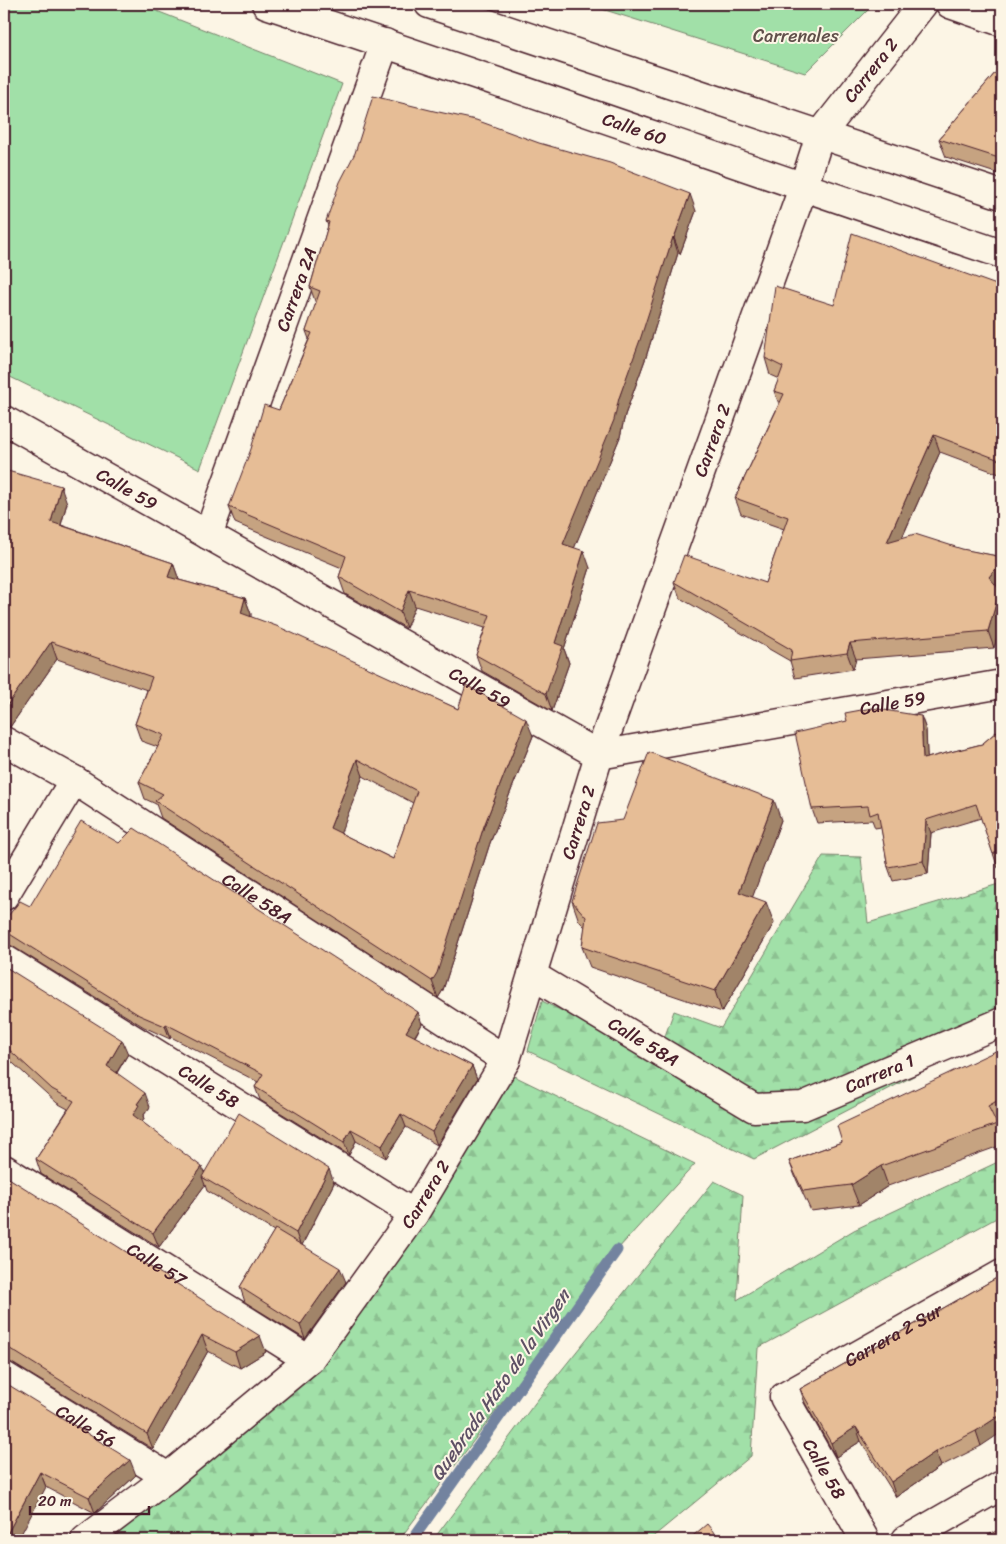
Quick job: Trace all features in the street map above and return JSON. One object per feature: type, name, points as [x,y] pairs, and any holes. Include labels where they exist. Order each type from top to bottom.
[{"type":"street","name":"Calle 60","points":[[266,4],[1002,254]]},
{"type":"street","points":[[429,4],[1002,195]]},
{"type":"street","name":"Carrera 2","points":[[85,1540],[168,1477],[309,1360],[414,1214],[506,1060],[599,755],[804,188],[820,134],[923,4]]},
{"type":"street","points":[[950,4],[1002,22]]},
{"type":"street","name":"Carrera 2A","points":[[208,535],[385,43]]},
{"type":"street","name":"Calle 59","points":[[4,420],[599,755],[1002,684]]},
{"type":"street","name":"Calle 58A","points":[[4,741],[74,780],[506,1060]]},
{"type":"street","points":[[4,896],[74,780]]},
{"type":"street","name":"Calle 58","points":[[4,959],[414,1214]]},
{"type":"street","name":"Calle 58A","points":[[532,975],[754,1108]]},
{"type":"street","name":"Carrera 1","points":[[754,1108],[803,1106],[1002,1022]]},
{"type":"street","name":"Calle 57","points":[[4,1169],[309,1360]]},
{"type":"street","name":"Carrera 2 Sur","points":[[784,1397],[1002,1274]]},
{"type":"street","name":"Calle 56","points":[[4,1376],[168,1477]]},
{"type":"street","name":"Calle 58","points":[[784,1397],[865,1540]]},
{"type":"street","points":[[906,1540],[1002,1485]]},
{"type":"green space","points":[[4,4],[139,4],[342,84],[200,469],[4,374]]},
{"type":"green space","name":"Carrenales","points":[[586,4],[874,4],[805,73]]},
{"type":"green space","points":[[823,856],[861,857],[868,923],[1002,883],[1002,1030],[754,1159],[528,1051],[542,1001],[657,1058],[674,1011],[721,1028]]},
{"type":"green space","points":[[514,1076],[695,1164],[617,1250],[399,1540],[104,1540],[300,1386]]},
{"type":"green space","points":[[1002,1160],[1002,1215],[758,1348],[751,1456],[649,1540],[433,1540],[535,1403],[714,1181],[743,1195],[737,1300],[854,1230]]},
{"type":"building","points":[[1002,65],[1002,159],[939,139]]},
{"type":"building","points":[[373,96],[476,120],[539,143],[610,163],[690,194],[673,237],[619,398],[614,420],[563,544],[584,551],[555,643],[563,646],[546,694],[476,655],[490,615],[409,590],[400,612],[339,577],[346,556],[229,507],[251,449],[264,405],[279,410],[312,333],[306,331],[320,291],[310,287],[329,222],[326,221],[340,182],[355,153]]},
{"type":"building","points":[[852,233],[1002,287],[1002,461],[934,435],[887,542],[915,534],[962,549],[1002,557],[1002,561],[989,577],[1000,590],[988,631],[850,643],[847,653],[790,661],[792,650],[674,582],[684,555],[765,583],[788,517],[735,498],[784,394],[774,391],[783,367],[765,358],[775,286],[834,305]]},
{"type":"building","points":[[4,470],[61,486],[51,522],[173,563],[168,577],[245,598],[241,613],[279,627],[458,709],[466,685],[526,719],[484,826],[437,973],[432,981],[155,801],[163,794],[139,782],[164,735],[135,724],[152,677],[51,642],[4,710]],"holes":[[[357,759],[417,791],[393,859],[330,828]]]},
{"type":"building","points":[[872,708],[921,716],[923,759],[982,744],[1002,727],[1002,849],[993,854],[976,804],[926,820],[923,861],[888,867],[878,812],[870,815],[868,806],[812,809],[795,733],[847,721],[845,713]]},
{"type":"building","points":[[649,752],[774,800],[739,892],[766,902],[715,991],[582,947],[586,917],[572,901],[597,823],[623,820]]},
{"type":"building","points":[[81,821],[119,843],[134,828],[418,1012],[406,1032],[472,1066],[432,1132],[401,1114],[382,1146],[351,1129],[344,1142],[255,1087],[263,1074],[166,1024],[165,1026],[139,1015],[4,932],[4,921],[20,901],[30,906]]},
{"type":"building","points":[[4,966],[122,1040],[107,1066],[145,1093],[137,1104],[139,1105],[133,1115],[202,1167],[153,1233],[36,1159],[74,1101],[52,1089],[4,1045]]},
{"type":"building","points":[[1002,1048],[1002,1098],[988,1106],[997,1124],[881,1166],[851,1185],[803,1191],[789,1161],[842,1142],[837,1126]]},
{"type":"building","points":[[239,1113],[329,1169],[296,1233],[202,1177]]},
{"type":"building","points":[[4,1175],[260,1336],[235,1352],[202,1335],[147,1434],[7,1347],[4,1347]]},
{"type":"building","points":[[275,1229],[340,1268],[300,1325],[240,1287]]},
{"type":"building","points":[[1002,1275],[1002,1414],[976,1431],[935,1452],[891,1482],[856,1427],[831,1443],[800,1389]]},
{"type":"building","points":[[4,1382],[130,1460],[89,1497],[40,1472],[4,1540]]},
{"type":"building","points":[[707,1524],[720,1540],[688,1540]]},
{"type":"building","points":[[1002,1528],[1002,1540],[979,1540]]},
{"type":"waterway","name":"Quebrada Hato de la Virgen","points":[[412,1540],[617,1250]]}]
